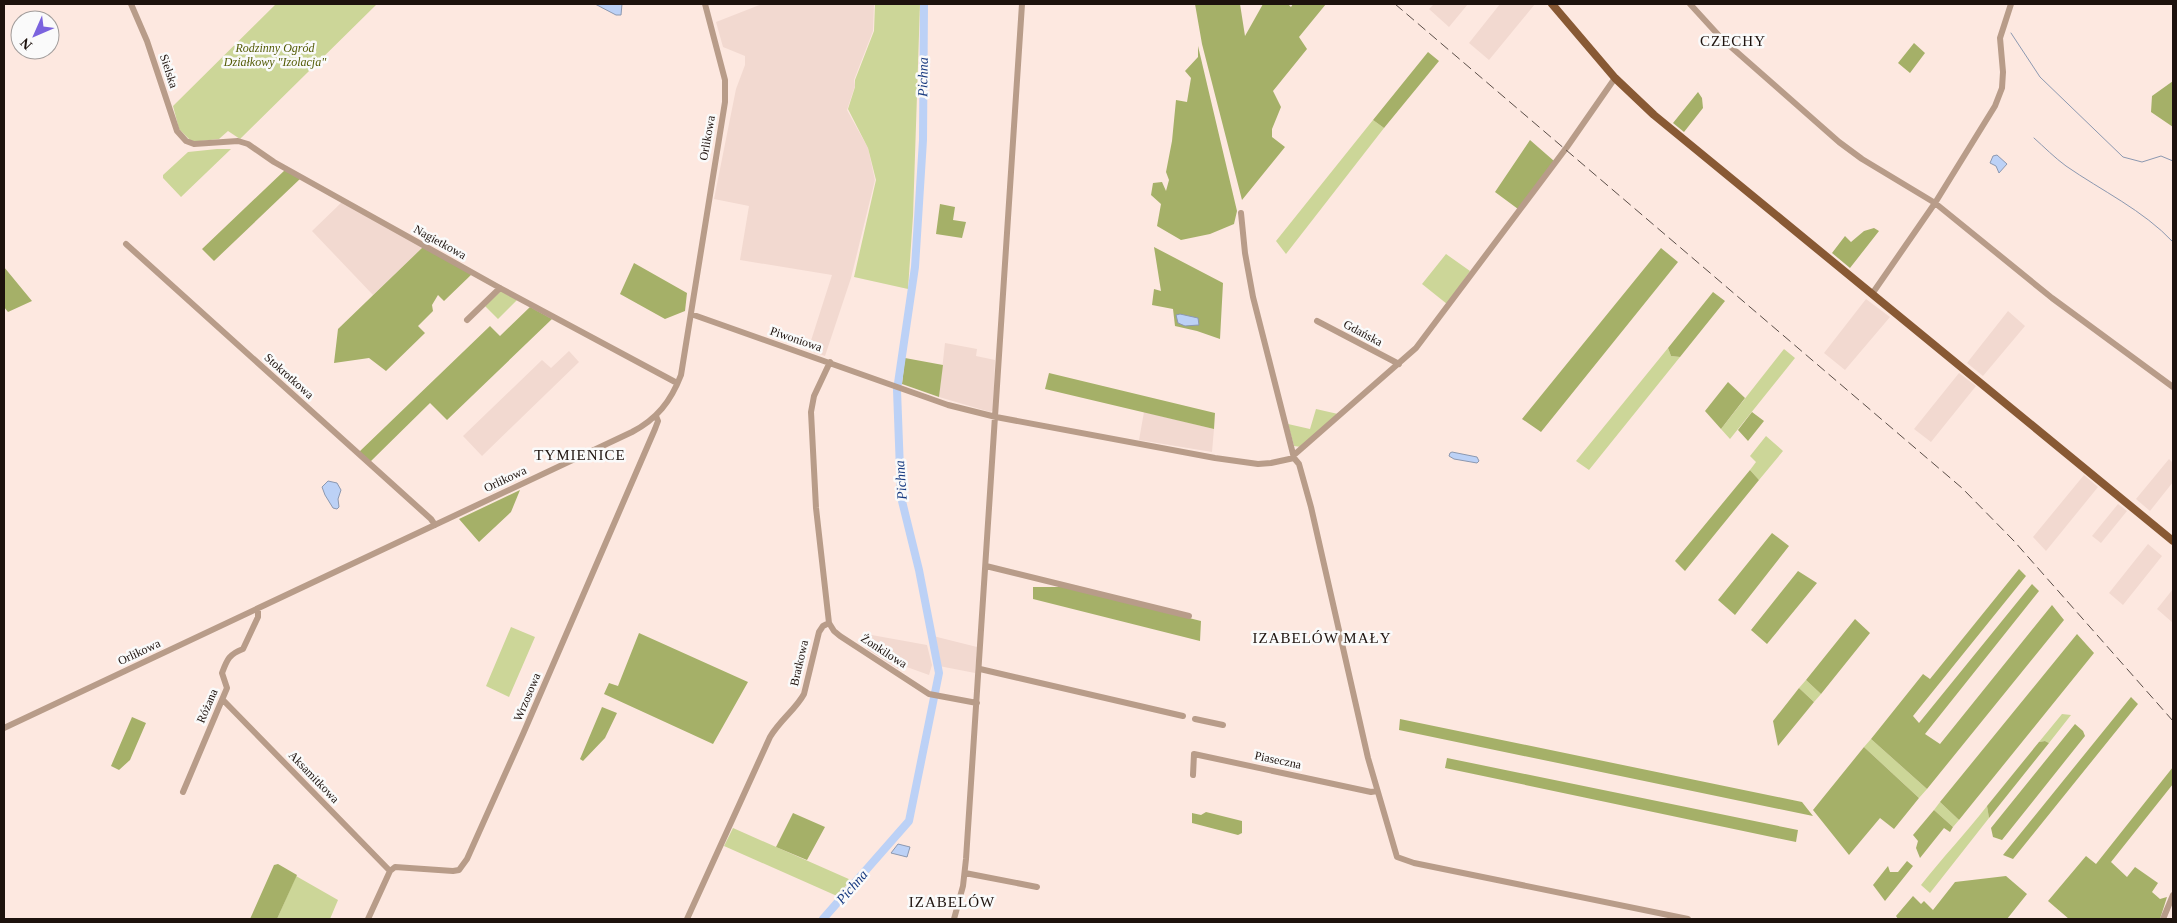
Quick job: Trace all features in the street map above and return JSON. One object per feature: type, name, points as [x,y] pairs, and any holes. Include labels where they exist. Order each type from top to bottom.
[{"type":"main road","points":[[1552,4],[1615,78],[1671,130],[2173,541]]},
{"type":"street","name":"Sielska","points":[[131,4],[147,41],[177,132],[189,143]]},
{"type":"street","name":"Orlikowa","points":[[4,728],[632,432],[656,416],[666,406],[678,383],[683,361],[725,102],[725,80],[705,4]]},
{"type":"street","points":[[954,919],[965,873],[980,669],[1022,4]]},
{"type":"street","points":[[1690,4],[1722,39],[1839,142],[1862,159],[1935,203],[2052,298],[2173,387]]},
{"type":"street","points":[[1872,294],[1935,203],[1994,106],[2002,88],[2003,72],[2000,38],[2011,4]]},
{"type":"street","points":[[1294,456],[1399,364],[1420,343],[1566,149],[1615,78]]},
{"type":"street","name":"Nagietkowa","points":[[189,143],[230,140],[248,144],[274,162],[500,288],[678,383]]},
{"type":"street","points":[[1241,213],[1245,252],[1253,297],[1294,456],[1299,464],[1311,507],[1368,758],[1396,855],[1402,860],[1688,919]]},
{"type":"street","name":"Stokrotkowa","points":[[126,244],[431,519],[435,525]]},
{"type":"street","points":[[467,320],[500,288]]},
{"type":"street","name":"Piwoniowa","points":[[690,314],[948,405],[996,417],[1249,463],[1271,464],[1294,456]]},
{"type":"street","name":"Gdańska","points":[[1317,321],[1399,364]]},
{"type":"street","points":[[829,623],[816,508],[811,412],[814,396],[830,362]]},
{"type":"street","name":"Wrzosowa","points":[[390,871],[395,867],[401,867],[453,871],[459,870],[463,866],[523,734],[652,437],[658,421],[656,416]]},
{"type":"street","points":[[986,566],[1189,616]]},
{"type":"street","name":"Różana","points":[[183,792],[227,688],[222,673],[232,654],[242,649],[258,617],[258,608]]},
{"type":"street","name":"Żonkilowa","points":[[829,623],[840,636],[932,695],[977,703]]},
{"type":"street","name":"Bratkowa","points":[[687,919],[770,737],[776,726],[800,701],[804,694],[819,632],[823,626],[829,623]]},
{"type":"street","points":[[980,669],[1183,716]]},
{"type":"street","name":"Aksamitkowa","points":[[222,700],[390,871]]},
{"type":"street","points":[[1195,719],[1223,725]]},
{"type":"street","name":"Piaseczna","points":[[1193,775],[1194,754],[1371,792],[1377,791]]},
{"type":"street","points":[[368,919],[390,871]]},
{"type":"street","points":[[965,873],[1037,887]]},
{"type":"street","points":[[2163,919],[2173,895]]},
{"type":"shaded area","points":[[762,4],[874,4],[873,31],[854,80],[855,86],[847,110],[868,148],[875,180],[851,278],[825,356],[808,350],[832,275],[740,260],[749,206],[714,199],[736,89],[745,65],[745,56],[723,47],[716,22]]},
{"type":"shaded area","points":[[1434,4],[1468,4],[1449,27],[1429,9]]},
{"type":"shaded area","points":[[1500,4],[1535,4],[1489,60],[1469,43]]},
{"type":"shaded area","points":[[342,202],[423,247],[373,295],[312,231]]},
{"type":"shaded area","points":[[1866,299],[1890,317],[1845,370],[1824,353]]},
{"type":"shaded area","points":[[2008,311],[2025,326],[1983,376],[1967,363]]},
{"type":"shaded area","points":[[945,343],[977,349],[976,356],[995,360],[993,410],[990,412],[939,397]]},
{"type":"shaded area","points":[[569,351],[579,362],[482,456],[463,436],[542,360],[551,368]]},
{"type":"shaded area","points":[[1959,373],[1976,386],[1931,442],[1914,429]]},
{"type":"shaded area","points":[[1144,412],[1214,429],[1212,452],[1139,440]]},
{"type":"shaded area","points":[[2169,459],[2173,463],[2173,482],[2150,511],[2136,499]]},
{"type":"shaded area","points":[[2084,475],[2098,487],[2046,551],[2033,537]]},
{"type":"shaded area","points":[[2118,504],[2127,511],[2101,543],[2092,536]]},
{"type":"shaded area","points":[[2148,544],[2162,556],[2123,605],[2109,593]]},
{"type":"shaded area","points":[[2173,589],[2173,623],[2157,609]]},
{"type":"shaded area","points":[[866,634],[927,645],[932,665],[929,675],[904,666],[898,669],[867,649]]},
{"type":"shaded area","points":[[933,636],[977,647],[975,673],[939,666]]},
{"type":"green space","name":"Rodzinny Ogród Działkowy \"Izolacja\"","points":[[276,4],[377,4],[240,139],[228,131],[219,139],[192,142],[179,129],[173,106]]},
{"type":"green space","points":[[875,4],[920,4],[913,216],[908,289],[854,277],[876,180],[868,148],[848,109],[855,87],[855,80],[874,31]]},
{"type":"green space","points":[[1195,4],[1240,4],[1245,36],[1263,4],[1288,4],[1291,7],[1293,4],[1326,4],[1299,37],[1307,49],[1273,91],[1281,107],[1272,129],[1272,137],[1285,147],[1242,200],[1202,44]]},
{"type":"green space","points":[[1914,43],[1925,53],[1910,73],[1898,63]]},
{"type":"green space","points":[[1198,46],[1237,211],[1234,224],[1210,234],[1181,240],[1157,226],[1161,204],[1151,195],[1153,183],[1162,182],[1166,191],[1169,180],[1166,172],[1172,141],[1176,100],[1187,102],[1191,78],[1185,71],[1198,57]]},
{"type":"green space","points":[[1428,52],[1439,61],[1384,128],[1373,120]]},
{"type":"green space","points":[[2173,81],[2173,127],[2151,112],[2152,96]]},
{"type":"green space","points":[[1698,92],[1702,98],[1703,108],[1684,132],[1673,123]]},
{"type":"green space","points":[[1373,120],[1384,128],[1286,254],[1276,241]]},
{"type":"green space","points":[[1530,140],[1554,161],[1518,209],[1495,192]]},
{"type":"green space","points":[[231,149],[181,197],[163,178],[163,175],[188,152]]},
{"type":"green space","points":[[285,170],[301,178],[214,261],[202,249]]},
{"type":"green space","points":[[940,204],[955,207],[953,220],[966,222],[962,238],[936,234]]},
{"type":"green space","points":[[1874,228],[1879,231],[1850,268],[1832,253],[1845,236],[1851,242],[1864,231]]},
{"type":"green space","points":[[423,247],[472,274],[444,301],[438,295],[432,305],[433,311],[418,326],[425,333],[386,371],[369,358],[334,363],[338,329]]},
{"type":"green space","points":[[1154,247],[1223,283],[1220,339],[1175,326],[1173,309],[1152,305],[1154,289],[1161,291]]},
{"type":"green space","points":[[1661,248],[1678,262],[1541,432],[1522,419]]},
{"type":"green space","points":[[1446,254],[1470,271],[1447,304],[1422,284]]},
{"type":"green space","points":[[634,263],[687,293],[685,311],[665,319],[620,294]]},
{"type":"green space","points":[[4,267],[32,301],[8,312],[4,307]]},
{"type":"green space","points":[[501,291],[517,300],[498,319],[485,306]]},
{"type":"green space","points":[[1713,292],[1725,301],[1680,357],[1671,356],[1668,348]]},
{"type":"green space","points":[[530,307],[552,319],[447,420],[430,403],[370,462],[359,452],[490,326],[500,336]]},
{"type":"green space","points":[[1668,348],[1671,356],[1680,357],[1589,470],[1576,461]]},
{"type":"green space","points":[[1784,349],[1795,358],[1730,439],[1721,429]]},
{"type":"green space","points":[[905,358],[943,365],[939,397],[902,384]]},
{"type":"green space","points":[[1049,373],[1215,413],[1214,429],[1045,389]]},
{"type":"green space","points":[[1728,382],[1745,398],[1721,429],[1705,411]]},
{"type":"green space","points":[[1316,409],[1338,414],[1301,447],[1294,446],[1288,424],[1310,429]]},
{"type":"green space","points":[[1752,412],[1764,421],[1748,441],[1738,430]]},
{"type":"green space","points":[[1766,436],[1783,451],[1759,480],[1750,470],[1756,462],[1750,456]]},
{"type":"green space","points":[[1750,470],[1759,480],[1685,571],[1675,561]]},
{"type":"green space","points":[[520,490],[511,512],[479,542],[459,519]]},
{"type":"green space","points":[[1772,533],[1789,546],[1735,615],[1718,600]]},
{"type":"green space","points":[[2019,569],[2026,576],[1913,716],[1919,723],[2032,584],[2039,591],[1925,734],[1940,744],[2052,605],[2064,620],[1927,789],[1871,739],[1923,674],[1930,679]]},
{"type":"green space","points":[[1798,571],[1817,583],[1767,644],[1751,630]]},
{"type":"green space","points":[[1033,587],[1065,587],[1201,621],[1200,641],[1033,599]]},
{"type":"green space","points":[[1855,619],[1870,633],[1821,694],[1806,680]]},
{"type":"green space","points":[[511,627],[535,637],[509,697],[486,686]]},
{"type":"green space","points":[[639,633],[748,682],[713,744],[604,694],[609,683],[618,686]]},
{"type":"green space","points":[[2077,634],[2094,653],[1959,820],[1940,802]]},
{"type":"green space","points":[[1806,680],[1821,694],[1814,702],[1799,688]]},
{"type":"green space","points":[[1799,688],[1814,702],[1778,746],[1773,721]]},
{"type":"green space","points":[[2131,697],[2138,704],[2013,859],[2003,855]]},
{"type":"green space","points":[[602,707],[617,713],[605,738],[583,761],[580,759]]},
{"type":"green space","points":[[2062,714],[2071,715],[2049,743],[2045,741],[2039,742]]},
{"type":"green space","points":[[132,717],[146,723],[130,760],[119,770],[111,766]]},
{"type":"green space","points":[[1400,719],[1802,802],[1813,816],[1399,730]]},
{"type":"green space","points":[[2075,724],[2083,731],[2085,736],[2002,840],[1993,837],[1991,828]]},
{"type":"green space","points":[[1871,739],[1927,789],[1919,798],[1864,747]]},
{"type":"green space","points":[[2045,741],[2049,743],[1989,818],[1987,806],[2039,742]]},
{"type":"green space","points":[[1864,747],[1919,798],[1894,829],[1880,818],[1849,855],[1813,810]]},
{"type":"green space","points":[[1447,758],[1798,830],[1796,842],[1445,768]]},
{"type":"green space","points":[[2173,767],[2173,784],[2111,862],[2127,877],[2135,867],[2158,883],[2152,892],[2160,899],[2167,897],[2160,919],[2069,919],[2048,901],[2086,856],[2096,864]]},
{"type":"green space","points":[[1940,802],[1959,820],[1953,827],[1934,810]]},
{"type":"green space","points":[[1987,806],[1989,818],[1930,893],[1921,885]]},
{"type":"green space","points":[[1934,810],[1953,827],[1950,832],[1944,828],[1920,858],[1916,848],[1918,841],[1913,835]]},
{"type":"green space","points":[[1206,812],[1242,821],[1242,833],[1238,835],[1192,823],[1192,813],[1201,815]]},
{"type":"green space","points":[[793,813],[825,827],[807,860],[776,847]]},
{"type":"green space","points":[[733,828],[851,880],[837,896],[724,846]]},
{"type":"green space","points":[[1907,861],[1913,866],[1885,901],[1873,885],[1888,866],[1890,872],[1898,872]]},
{"type":"green space","points":[[278,864],[297,875],[277,919],[250,919],[274,865]]},
{"type":"green space","points":[[296,876],[338,900],[330,919],[277,919]]},
{"type":"green space","points":[[2006,876],[2027,894],[2007,919],[1898,919],[1896,916],[1913,896],[1921,904],[1924,901],[1933,910],[1955,882]]},
{"type":"water","points":[[595,4],[622,4],[621,15],[616,15]]},
{"type":"water","points":[[1997,155],[2007,164],[1999,173],[1996,166],[1990,163],[1993,156]]},
{"type":"water","points":[[1180,314],[1198,318],[1199,325],[1185,326],[1178,323],[1176,315]]},
{"type":"water","points":[[1452,452],[1477,457],[1479,461],[1477,463],[1454,459],[1449,456]]},
{"type":"water","points":[[328,481],[337,483],[341,490],[338,499],[339,507],[337,509],[333,508],[322,487]]},
{"type":"water","points":[[898,844],[910,847],[907,857],[891,853]]},
{"type":"waterway","name":"Pichna","points":[[823,919],[909,821],[939,673],[919,570],[901,497],[897,390],[915,267],[923,140],[924,4]]},
{"type":"waterway","points":[[2011,33],[2040,77],[2123,157],[2142,162],[2161,156],[2173,161]]},
{"type":"waterway","points":[[2034,138],[2066,166],[2135,210],[2173,242]]},
{"type":"railway","points":[[1395,4],[1962,488],[2014,541],[2173,721]]},
{"type":"district","name":"CZECHY","points":[[1733,41]]},
{"type":"district","name":"TYMIENICE","points":[[580,455]]},
{"type":"district","name":"IZABELÓW MAŁY","points":[[1322,638]]},
{"type":"district","name":"IZABELÓW","points":[[952,902]]}]
